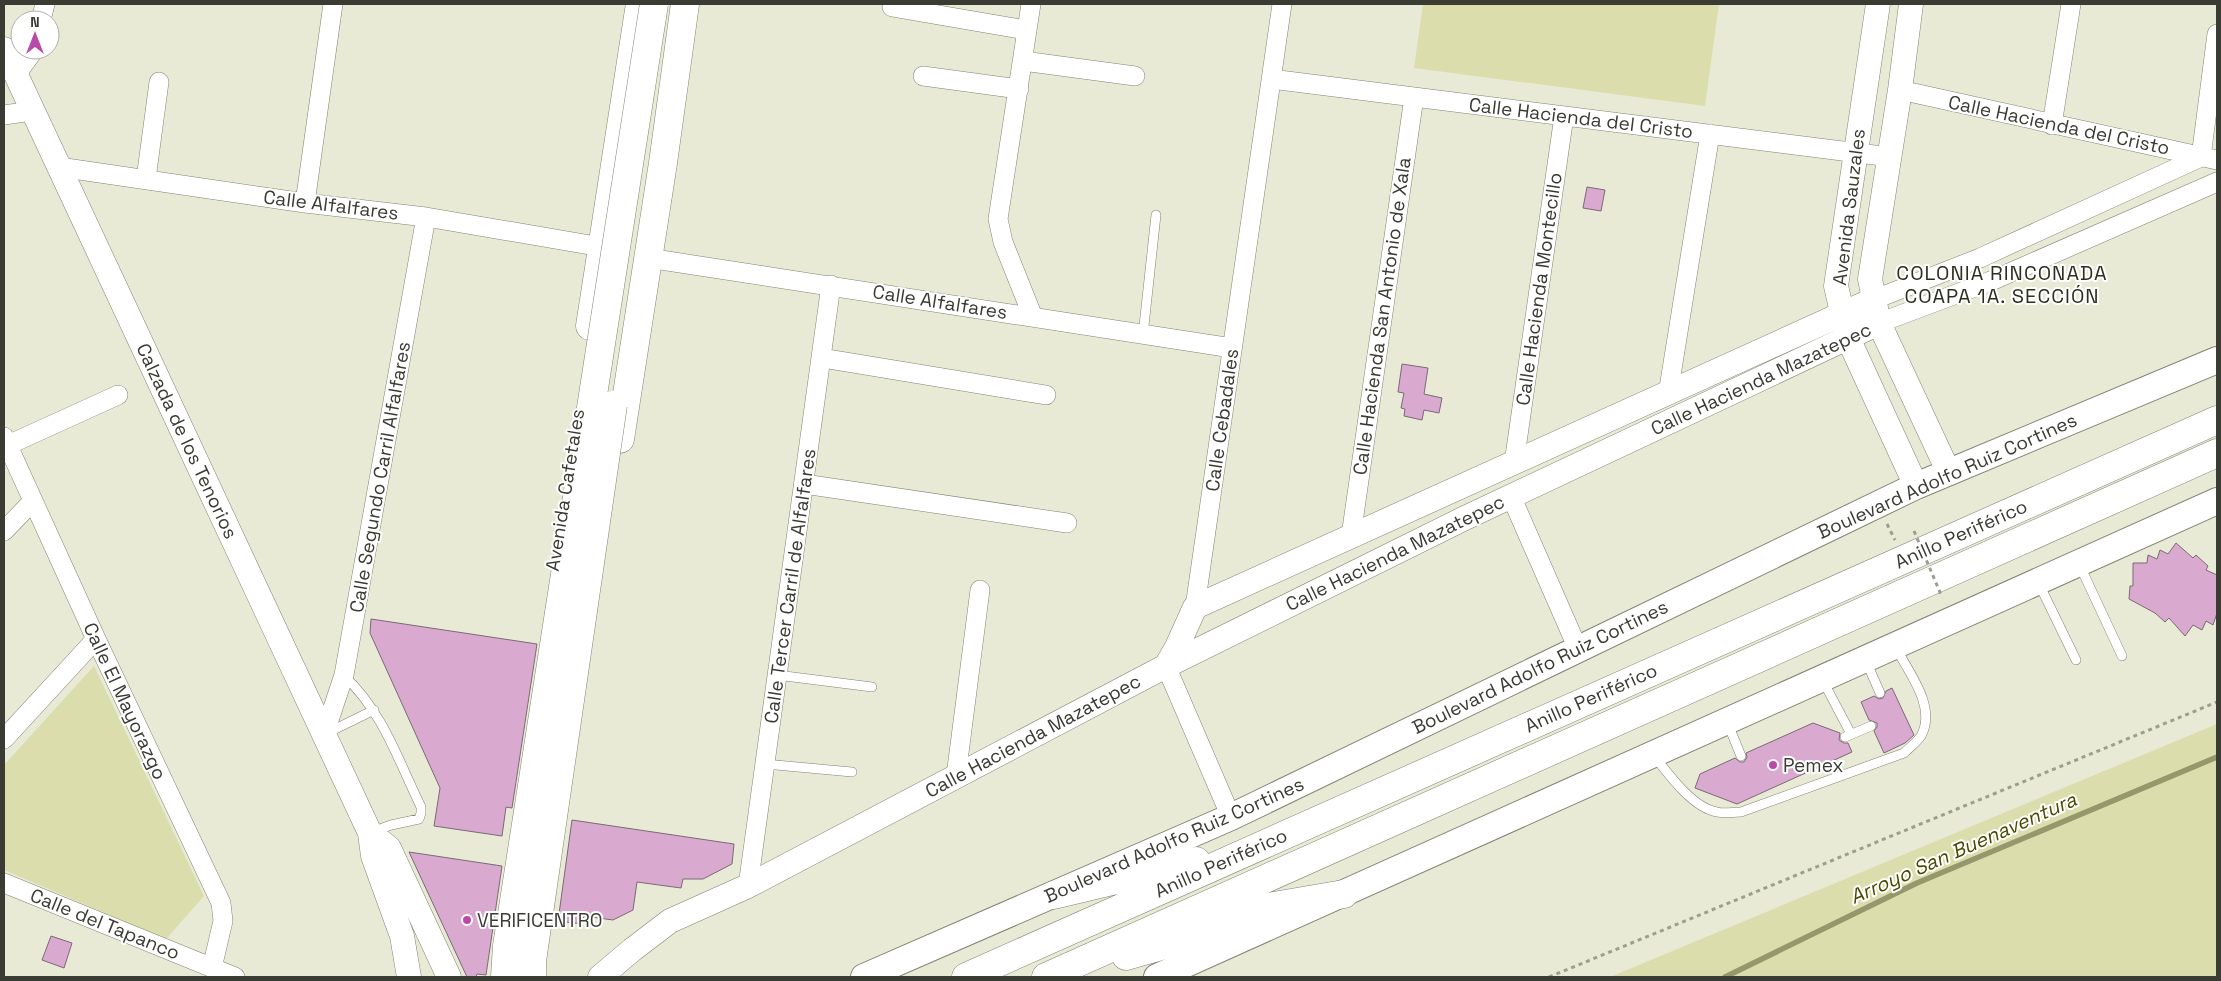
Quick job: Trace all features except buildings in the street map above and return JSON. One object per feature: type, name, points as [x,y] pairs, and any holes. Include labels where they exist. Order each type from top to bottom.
[{"type":"main road","name":"Avenida Cafetales","points":[[494,977],[602,247],[640,4]]},
{"type":"main road","points":[[505,977],[507,946],[654,4]]},
{"type":"main road","points":[[542,977],[547,930],[663,163],[685,4]]},
{"type":"main road","points":[[617,150],[626,172],[639,180],[652,178],[658,174],[663,163]]},
{"type":"main road","points":[[532,977],[532,961],[613,405],[626,361],[636,305],[642,294]]},
{"type":"main road","name":"Boulevard Adolfo Ruiz Cortines","points":[[864,977],[1231,817],[1916,486],[2217,360]]},
{"type":"main road","name":"Anillo Periférico","points":[[966,977],[2217,420]]},
{"type":"main road","name":"Anillo Periférico","points":[[1050,975],[2217,453]]},
{"type":"main road","points":[[1157,977],[2217,501]]},
{"type":"main road","points":[[1054,895],[1261,845]]},
{"type":"main road","points":[[1050,975],[1151,950],[1189,938],[1269,907],[1344,894]]},
{"type":"main road","points":[[502,915],[508,928],[515,936],[538,940],[547,930]]},
{"type":"main road","points":[[1201,977],[1236,943]]},
{"type":"street","points":[[304,203],[333,4]]},
{"type":"street","points":[[1031,4],[998,218],[1003,242],[1033,317]]},
{"type":"street","name":"Calle Cebadales","points":[[1166,666],[1195,607],[1282,4]]},
{"type":"street","name":"Avenida Sauzales","points":[[1878,4],[1836,286],[1845,327],[1916,486]]},
{"type":"street","name":"Avenida Sauzales","points":[[1911,4],[1900,90],[1870,279],[1879,323],[1949,473]]},
{"type":"street","points":[[2052,125],[2071,4]]},
{"type":"street","points":[[892,7],[1026,30]]},
{"type":"street","points":[[2209,158],[2203,134],[2217,34]]},
{"type":"street","name":"Calzada de los Tenorios","points":[[4,50],[370,833],[373,856],[398,922],[406,972]]},
{"type":"street","points":[[16,75],[27,60]]},
{"type":"street","points":[[1023,61],[1135,76]]},
{"type":"street","points":[[924,76],[1019,89]]},
{"type":"street","name":"Calle Hacienda del Cristo","points":[[1271,79],[1890,156]]},
{"type":"street","points":[[146,179],[159,82]]},
{"type":"street","name":"Calle Hacienda del Cristo","points":[[1900,90],[2052,125],[2209,158]]},
{"type":"street","name":"Calle Hacienda San Antonio de Xala","points":[[1351,536],[1414,97]]},
{"type":"street","points":[[4,115],[32,111]]},
{"type":"street","name":"Calle Hacienda Montecillo","points":[[1514,463],[1564,116]]},
{"type":"street","points":[[1668,394],[1710,134]]},
{"type":"street","name":"Calle Hacienda Mazatepec","points":[[600,977],[670,921],[748,886],[1166,666],[1465,518],[1761,379],[1845,327],[1873,300],[1980,258],[2209,158]]},
{"type":"street","name":"Calle Alfalfares","points":[[59,167],[304,203],[426,217],[602,247]]},
{"type":"street","name":"Calle Hacienda Mazatepec","points":[[1195,607],[1751,357],[1845,327],[1879,323],[1991,281],[2217,182]]},
{"type":"street","name":"Calle Segundo Carril Alfalfares","points":[[324,735],[344,675],[426,217]]},
{"type":"street","points":[[1842,241],[1876,247]]},
{"type":"street","name":"Calle Alfalfares","points":[[648,258],[1232,348]]},
{"type":"street","points":[[1980,258],[1991,281]]},
{"type":"street","name":"Calle Tercer Carril de Alfalfares","points":[[748,886],[831,285]]},
{"type":"street","points":[[1751,357],[1761,379]]},
{"type":"street","points":[[822,358],[1046,396]]},
{"type":"street","points":[[6,441],[118,395]]},
{"type":"street","name":"Calle El Mayorazgo","points":[[6,441],[32,502],[221,903],[223,921],[212,968]]},
{"type":"street","points":[[804,484],[1067,523]]},
{"type":"street","points":[[1451,491],[1465,518]]},
{"type":"street","points":[[1511,496],[1578,648]]},
{"type":"street","points":[[4,531],[32,502]]},
{"type":"street","points":[[956,776],[980,590]]},
{"type":"street","points":[[4,739],[96,639]]},
{"type":"street","points":[[1166,666],[1231,817]]},
{"type":"street","name":"Calzada de los Tenorios","points":[[370,833],[389,848],[449,977]]},
{"type":"street","name":"Calle del Tapanco","points":[[4,883],[235,977]]},
{"type":"lane","points":[[1143,335],[1156,215]]},
{"type":"lane","points":[[2079,563],[2122,656]]},
{"type":"lane","points":[[2038,581],[2076,660]]},
{"type":"lane","points":[[1653,755],[1674,781],[1694,800],[1716,812],[1741,812],[1904,753],[1921,736],[1927,712],[1920,692],[1894,646]]},
{"type":"lane","points":[[1865,659],[1880,694]]},
{"type":"lane","points":[[344,675],[357,687],[374,710],[421,807],[422,813],[419,819],[391,825],[370,833]]},
{"type":"lane","points":[[777,675],[872,687]]},
{"type":"lane","points":[[1822,679],[1848,736],[1871,726]]},
{"type":"lane","points":[[324,735],[374,710]]},
{"type":"lane","points":[[1727,722],[1741,756]]},
{"type":"lane","points":[[765,764],[852,772]]},
{"type":"path","points":[[1914,532],[1942,597]]},
{"type":"path","points":[[1549,977],[2217,702]]},
{"type":"green space","points":[[1423,4],[1719,4],[1705,106],[1414,68]]},
{"type":"green space","points":[[94,666],[204,896],[166,939],[4,870],[4,765]]},
{"type":"green space","points":[[2217,724],[2217,977],[1610,977]]},
{"type":"waterway","name":"Arroyo San Buenaventura","points":[[1725,977],[1917,883],[2217,757]]},
{"type":"place","name":"Pemex","points":[[1773,765]]},
{"type":"place","name":"VERIFICENTRO","points":[[467,920]]},
{"type":"district","name":"COLONIA RINCONADA COAPA 1A. SECCIÓN","points":[[2002,284]]}]
